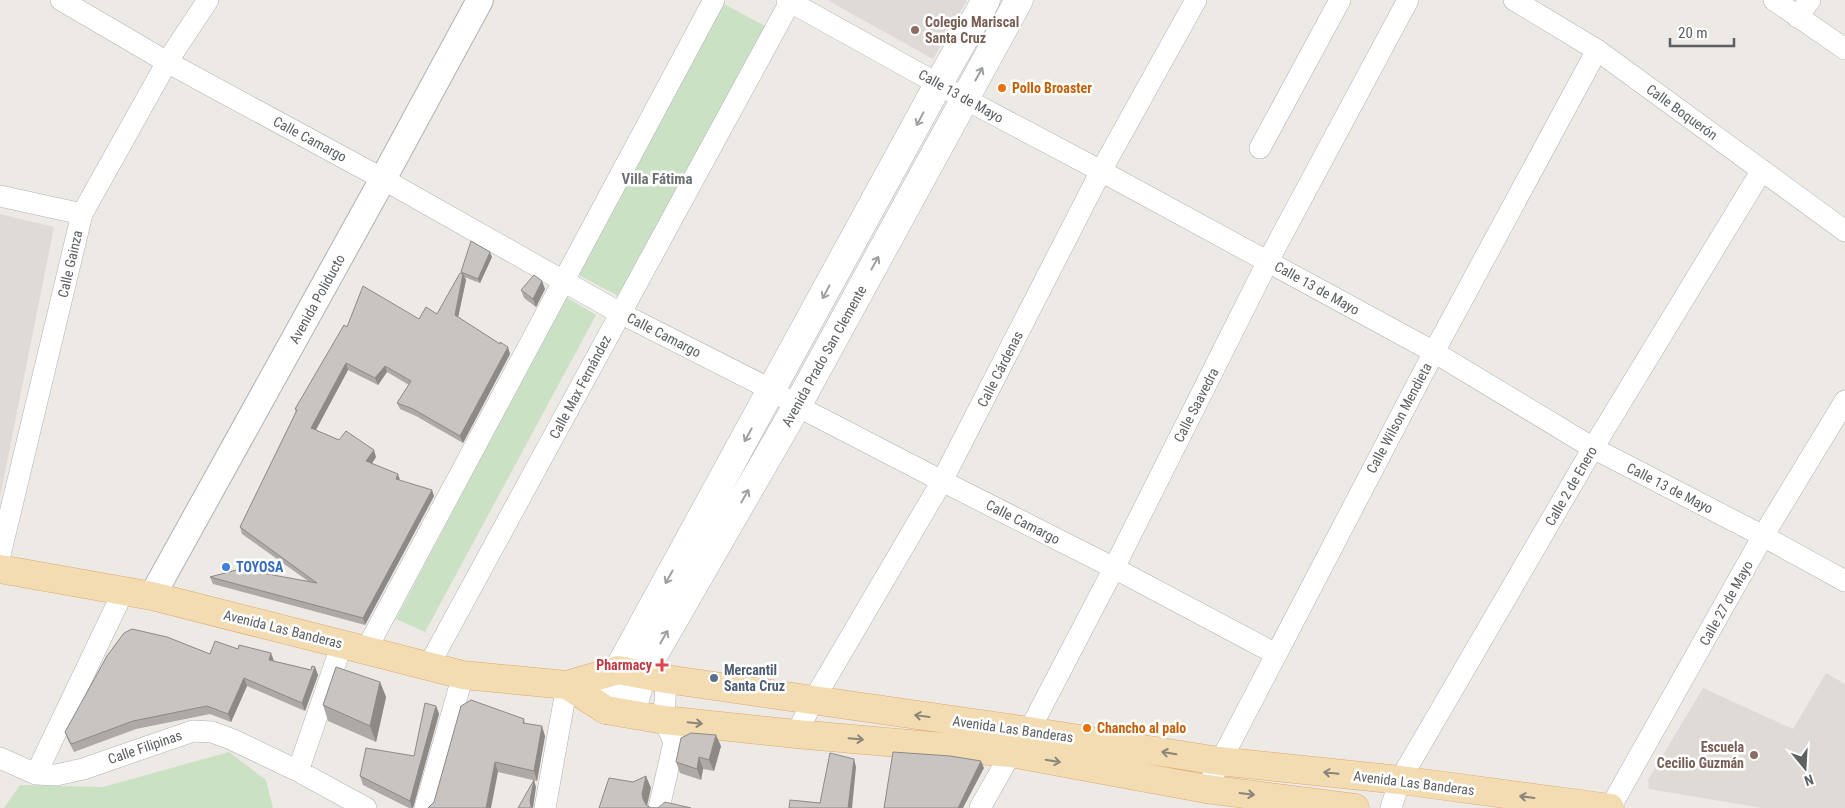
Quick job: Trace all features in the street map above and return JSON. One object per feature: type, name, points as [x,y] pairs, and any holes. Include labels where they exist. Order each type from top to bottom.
[{"type":"main road","name":"Avenida Prado San Clemente","points":[[642,675],[772,390],[986,0]]},
{"type":"main road","name":"Avenida Prado San Clemente","points":[[619,712],[797,406],[1019,0]]},
{"type":"main road","name":"Avenida Las Banderas","points":[[0,570],[152,596],[463,675],[567,685],[642,675],[1029,731],[1220,761],[1400,780],[1610,808]]},
{"type":"main road","name":"Avenida Las Banderas","points":[[567,685],[619,712],[664,720],[1011,753],[1206,789],[1355,808]]},
{"type":"street","name":"Calle Camargo","points":[[61,0],[167,62],[383,179],[620,313],[772,390],[797,406],[1114,568],[1276,654]]},
{"type":"street","name":"Calle Gainza","points":[[0,555],[82,214],[167,62],[208,0]]},
{"type":"street","name":"Avenida Poliducto","points":[[152,596],[480,0]]},
{"type":"street","points":[[298,771],[354,647],[564,281],[714,0]]},
{"type":"street","name":"Calle Cárdenas","points":[[796,734],[813,701],[942,481],[1102,171],[1196,0]]},
{"type":"street","points":[[1260,148],[1340,0]]},
{"type":"street","name":"Calle Saavedra","points":[[980,808],[1011,753],[1029,731],[1114,568],[1268,262],[1408,0]]},
{"type":"street","points":[[1774,0],[1804,8],[1845,49]]},
{"type":"street","name":"Calle 13 de Mayo","points":[[788,1],[965,99],[1102,171],[1434,352],[1593,448],[1764,536],[1845,581]]},
{"type":"street","name":"Calle Max Fernández","points":[[428,667],[788,1]]},
{"type":"street","name":"Calle Boquerón","points":[[1523,2],[1597,50],[1845,231]]},
{"type":"street","name":"Calle Wilson Mendieta","points":[[1206,789],[1434,352],[1597,50]]},
{"type":"street","name":"Calle 2 de Enero","points":[[1391,808],[1400,780],[1593,448],[1762,170]]},
{"type":"street","points":[[0,196],[82,214]]},
{"type":"street","name":"Calle 27 de Mayo","points":[[1610,808],[1764,536],[1845,401]]},
{"type":"street","points":[[36,774],[123,592]]},
{"type":"street","points":[[425,808],[463,675]]},
{"type":"street","points":[[642,675],[674,742],[659,808]]},
{"type":"street","points":[[545,808],[567,685]]},
{"type":"street","name":"Calle Filipinas","points":[[0,758],[36,774],[56,775],[83,769],[193,730],[212,732],[298,771],[366,808]]},
{"type":"shaded area","name":"Colegio Mariscal Santa Cruz","points":[[827,0],[967,0],[933,59]]},
{"type":"shaded area","points":[[0,214],[54,227],[0,497]]},
{"type":"shaded area","name":"Escuela Cecilio Guzmán","points":[[1826,673],[1845,684],[1845,808],[1762,808],[1649,789],[1648,780],[1703,688],[1793,729]]},
{"type":"green space","points":[[724,4],[767,27],[620,297],[577,274]]},
{"type":"green space","points":[[566,297],[596,315],[425,632],[396,619]]},
{"type":"green space","points":[[229,752],[266,780],[273,808],[4,808],[20,785],[103,787]]},
{"type":"building","points":[[471,241],[490,252],[478,279],[461,272]]},
{"type":"building","points":[[460,273],[463,274],[455,315],[500,344],[500,342],[508,347],[460,436],[413,409],[397,403],[411,381],[385,366],[375,378],[346,363],[311,428],[339,440],[346,431],[374,450],[366,461],[398,474],[396,479],[432,490],[363,618],[210,577],[240,569],[317,583],[240,527],[297,410],[295,409],[344,325],[347,327],[363,286],[419,319],[426,307],[437,314]]},
{"type":"building","points":[[534,275],[542,281],[533,299],[521,290]]},
{"type":"building","points":[[132,629],[167,637],[210,654],[215,641],[238,649],[239,645],[271,653],[269,660],[311,670],[312,666],[315,667],[302,703],[244,678],[228,714],[207,706],[133,721],[71,744],[65,732],[107,656],[124,633]]},
{"type":"building","points":[[336,667],[380,682],[370,726],[323,705]]},
{"type":"building","points":[[471,700],[524,719],[523,723],[542,726],[534,771],[495,762],[486,808],[428,808],[434,802],[461,706]]},
{"type":"building","points":[[425,703],[436,706],[410,801],[360,776],[366,748],[414,756]]},
{"type":"building","points":[[691,733],[716,735],[709,760],[699,757],[697,769],[676,762],[681,738]]},
{"type":"building","points":[[893,752],[950,756],[981,761],[958,808],[884,808]]},
{"type":"building","points":[[830,753],[854,759],[848,808],[789,808],[790,800],[820,803]]},
{"type":"building","points":[[646,776],[642,794],[646,805],[651,808],[599,808],[609,778],[633,782]]},
{"type":"building","points":[[534,780],[530,800],[532,808],[518,808]]},
{"type":"building","points":[[665,802],[691,808],[658,808]]},
{"type":"place","name":"Colegio Mariscal Santa Cruz","points":[[915,30]]},
{"type":"place","name":"Pollo Broaster","points":[[1002,88]]},
{"type":"place","name":"TOYOSA","points":[[226,567]]},
{"type":"place","name":"Pharmacy","points":[[662,665]]},
{"type":"place","name":"Mercantil Santa Cruz","points":[[714,678]]},
{"type":"place","name":"Chancho al palo","points":[[1087,728]]},
{"type":"place","name":"Escuela Cecilio Guzmán","points":[[1754,755]]},
{"type":"district","name":"Villa Fátima","points":[[657,179]]}]
